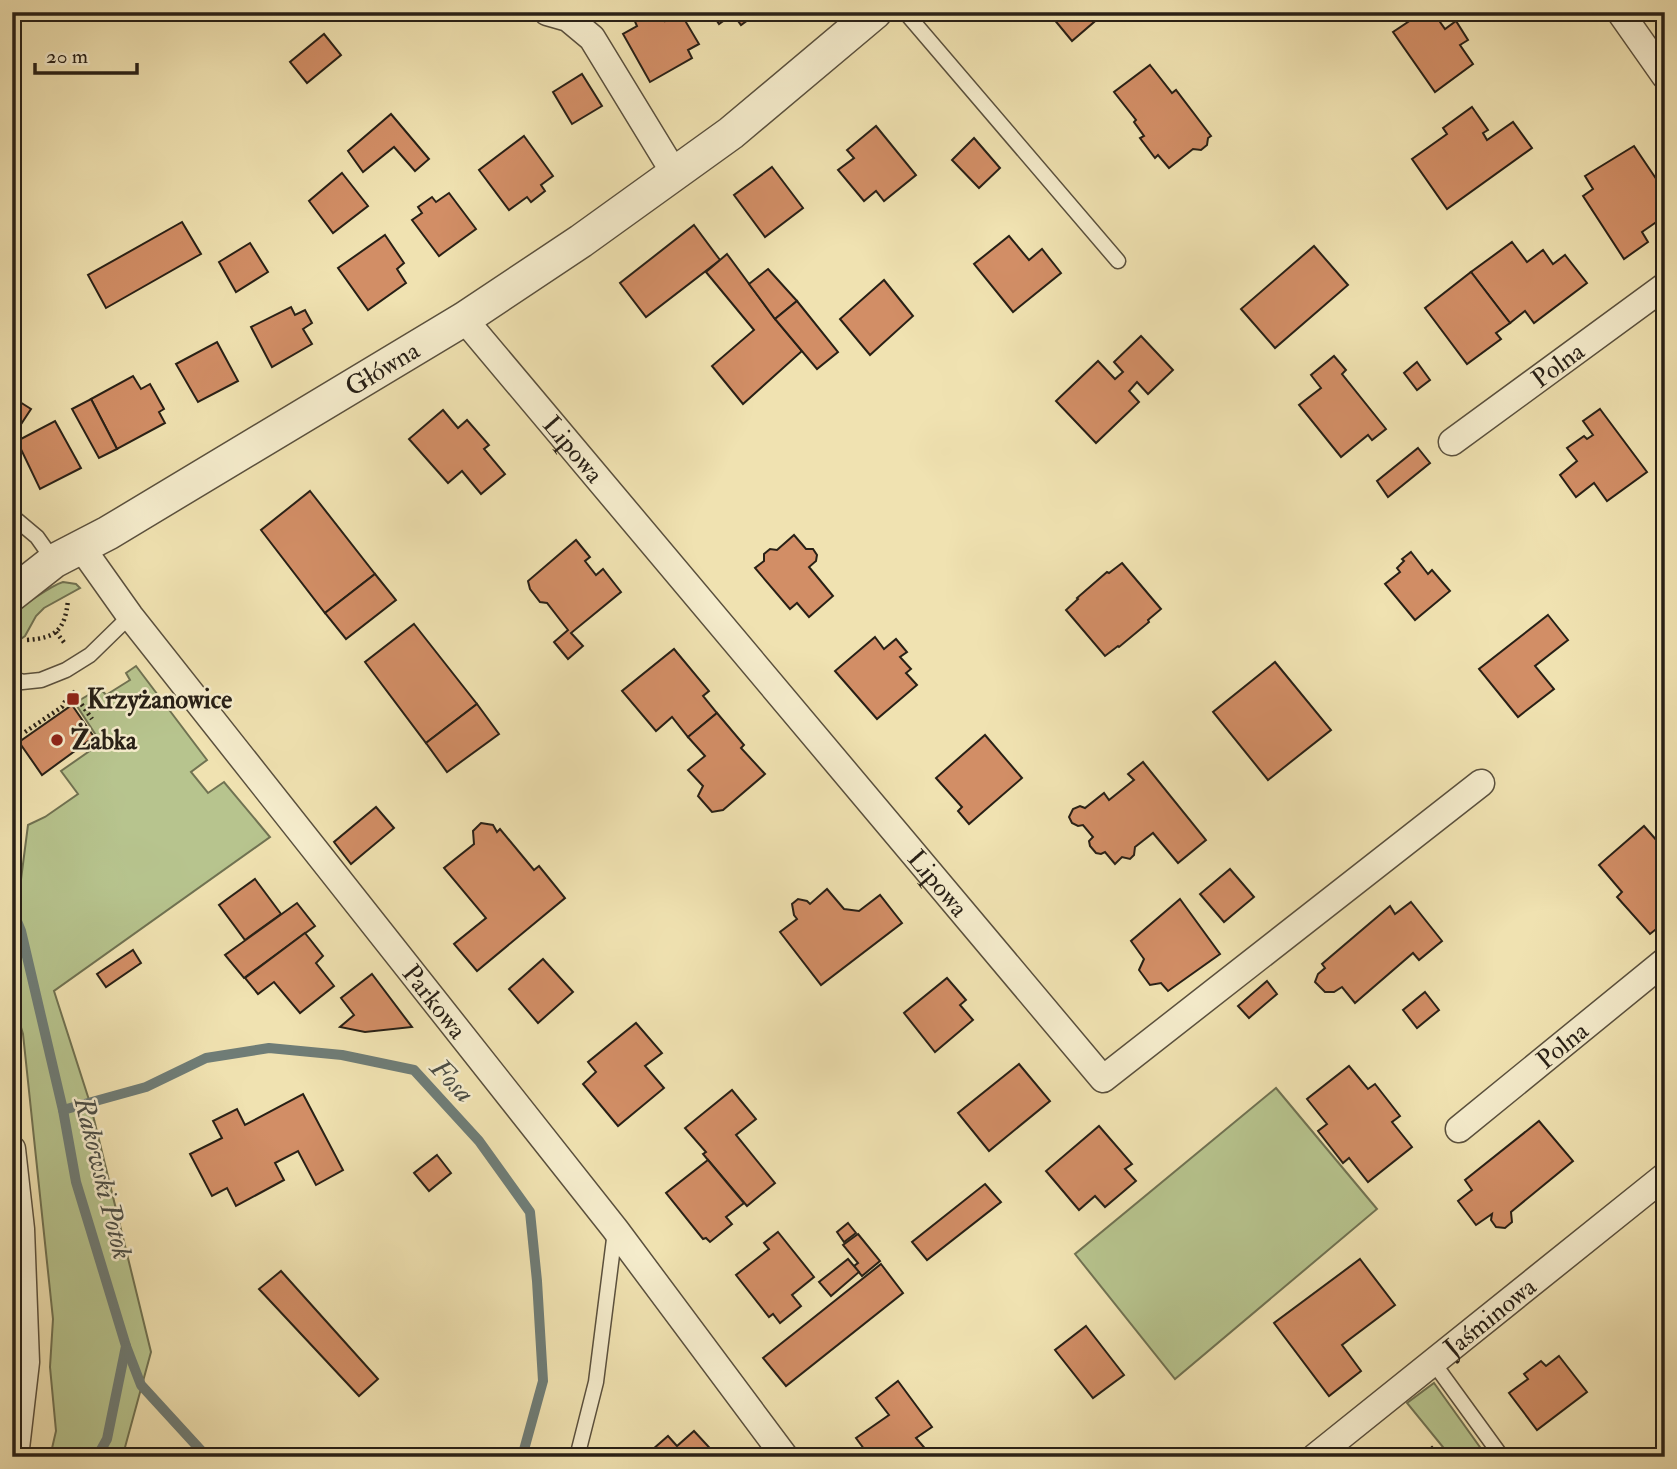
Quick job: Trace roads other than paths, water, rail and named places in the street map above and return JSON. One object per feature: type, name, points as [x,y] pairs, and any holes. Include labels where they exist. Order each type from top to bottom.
[{"type":"street","points":[[547,12],[568,18],[592,38],[676,174]]},
{"type":"street","points":[[1620,12],[1665,76]]},
{"type":"street","name":"Główna","points":[[12,594],[67,554],[120,526],[464,320],[581,241],[731,133],[867,15]]},
{"type":"street","name":"Polna","points":[[1452,442],[1665,286]]},
{"type":"street","name":"Lipowa","points":[[464,320],[1103,1079],[1481,783]]},
{"type":"street","name":"Parkowa","points":[[67,554],[130,615],[615,1229],[785,1457]]},
{"type":"street","name":"Polna","points":[[1459,1129],[1665,961]]},
{"type":"street","points":[[12,1149],[21,1229],[26,1362],[16,1419],[15,1457]]},
{"type":"street","name":"Jaśminowa","points":[[1315,1457],[1665,1176]]},
{"type":"lane","points":[[905,12],[1118,261]]},
{"type":"lane","points":[[12,516],[37,537],[67,554]]},
{"type":"lane","points":[[12,677],[22,682],[41,680],[66,670],[90,655],[130,615]]},
{"type":"lane","points":[[577,1457],[596,1382],[615,1229]]},
{"type":"lane","points":[[1433,1362],[1502,1457]]},
{"type":"waterway","name":"Rakowski Potok","points":[[12,909],[21,931],[63,1110],[76,1182],[126,1346],[107,1439],[97,1457]]},
{"type":"waterway","name":"Fosa","points":[[63,1110],[146,1087],[206,1058],[269,1048],[342,1055],[414,1070],[479,1141],[530,1212],[543,1381],[522,1457]]},
{"type":"waterway","name":"Fosa","points":[[126,1346],[141,1385],[207,1457]]},
{"type":"place","name":"Krzyżanowice","points":[[73,699]]},
{"type":"place","name":"Żabka","points":[[57,740]]}]
